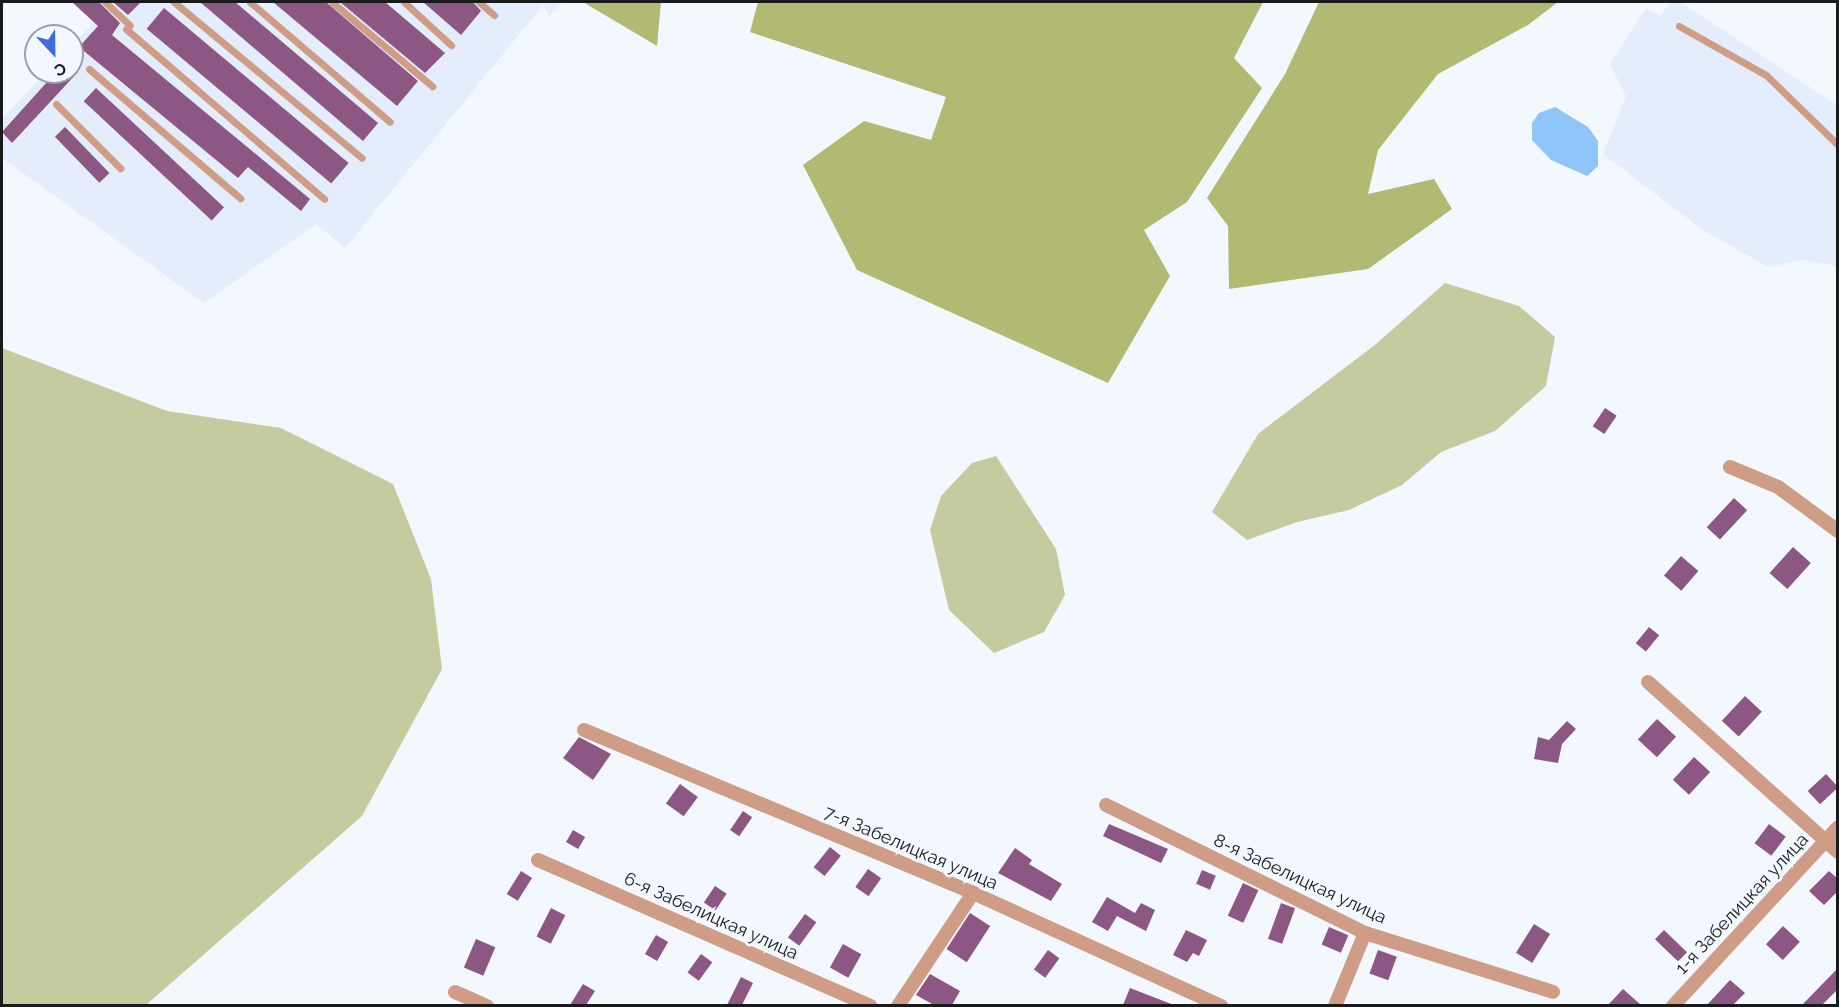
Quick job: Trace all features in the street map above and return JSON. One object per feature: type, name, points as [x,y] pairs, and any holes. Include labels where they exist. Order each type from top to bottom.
[{"type":"street","points":[[1730,468],[1778,487],[1838,531]]},
{"type":"street","points":[[1648,682],[1838,852]]},
{"type":"street","name":"7-я Забелицкая улица","points":[[584,730],[973,893],[1221,1005]]},
{"type":"street","name":"8-я Забелицкая улица","points":[[1106,805],[1365,933],[1553,992]]},
{"type":"street","name":"1-я Забелицкая улица","points":[[1673,1005],[1838,826]]},
{"type":"street","name":"6-я Забелицкая улица","points":[[538,860],[870,1005]]},
{"type":"street","points":[[898,1005],[973,893]]},
{"type":"street","points":[[1335,1005],[1365,933]]},
{"type":"street","points":[[455,992],[487,1005]]},
{"type":"lane","points":[[105,2],[128,27],[324,199]]},
{"type":"lane","points":[[174,2],[363,158]]},
{"type":"lane","points":[[250,2],[390,122]]},
{"type":"lane","points":[[332,2],[432,86]]},
{"type":"lane","points":[[404,2],[451,45]]},
{"type":"lane","points":[[479,2],[494,15]]},
{"type":"lane","points":[[1678,26],[1766,75],[1838,145]]},
{"type":"lane","points":[[89,69],[240,198]]},
{"type":"lane","points":[[56,104],[120,168]]},
{"type":"shaded area","points":[[114,2],[563,2],[549,16],[543,5],[345,248],[316,224],[204,303],[2,158],[2,119],[35,84],[84,84],[84,33]]},
{"type":"shaded area","points":[[1671,2],[1680,2],[1837,105],[1837,266],[1803,260],[1768,267],[1703,230],[1603,154],[1626,96],[1610,64],[1646,8],[1660,16]]},
{"type":"green space","points":[[583,2],[661,2],[657,46]]},
{"type":"green space","points":[[758,2],[1263,2],[1234,58],[1262,88],[1187,202],[1144,230],[1170,276],[1108,383],[857,270],[803,165],[864,121],[931,140],[946,97],[750,32]]},
{"type":"green space","points":[[1319,2],[1558,2],[1528,25],[1438,74],[1378,150],[1368,194],[1434,179],[1452,209],[1368,269],[1229,289],[1228,226],[1207,198],[1285,74]]},
{"type":"green space","points":[[1445,283],[1519,306],[1555,337],[1546,386],[1495,431],[1441,452],[1402,485],[1349,510],[1297,522],[1247,540],[1212,512],[1258,434],[1376,344]]},
{"type":"green space","points":[[2,348],[167,411],[281,428],[393,484],[431,579],[442,669],[362,816],[146,1005],[2,1005]]},
{"type":"green space","points":[[996,456],[1056,549],[1065,595],[1044,632],[994,653],[949,610],[930,530],[941,496],[972,463]]},
{"type":"water","points":[[1555,107],[1588,127],[1598,141],[1598,166],[1587,176],[1551,160],[1532,140],[1532,123],[1539,113]]},
{"type":"building","points":[[72,2],[99,2],[120,23],[112,35],[310,199],[301,211],[248,167],[238,178],[84,51],[84,41],[98,26]]},
{"type":"building","points":[[113,2],[141,2],[128,15]]},
{"type":"building","points":[[200,2],[235,2],[378,123],[363,141]]},
{"type":"building","points":[[273,2],[326,2],[418,81],[397,106]]},
{"type":"building","points":[[340,2],[385,2],[445,53],[425,73]]},
{"type":"building","points":[[423,2],[473,2],[481,11],[461,35]]},
{"type":"building","points":[[164,8],[349,163],[331,184],[147,29]]},
{"type":"building","points":[[45,84],[67,84],[12,143],[2,132]]},
{"type":"building","points":[[96,88],[224,207],[212,221],[84,101]]},
{"type":"building","points":[[65,127],[109,173],[99,183],[55,137]]},
{"type":"building","points":[[1605,408],[1617,416],[1604,434],[1593,426]]},
{"type":"building","points":[[1734,498],[1747,510],[1720,540],[1707,527]]},
{"type":"building","points":[[1793,547],[1811,563],[1787,589],[1770,573]]},
{"type":"building","points":[[1681,556],[1698,571],[1681,591],[1664,576]]},
{"type":"building","points":[[1649,627],[1659,635],[1646,652],[1636,643]]},
{"type":"building","points":[[1745,696],[1762,712],[1739,737],[1722,721]]},
{"type":"building","points":[[1657,719],[1676,737],[1657,757],[1638,739]]},
{"type":"building","points":[[1567,721],[1576,729],[1562,744],[1558,763],[1534,759],[1538,737],[1549,740]]},
{"type":"building","points":[[579,737],[611,754],[593,780],[563,758]]},
{"type":"building","points":[[1694,757],[1710,772],[1689,795],[1673,780]]},
{"type":"building","points":[[1826,774],[1838,787],[1820,804],[1808,791]]},
{"type":"building","points":[[680,784],[698,797],[684,816],[666,803]]},
{"type":"building","points":[[743,811],[752,817],[739,836],[730,830]]},
{"type":"building","points":[[1109,824],[1168,849],[1161,863],[1103,836]]},
{"type":"building","points":[[1769,824],[1786,837],[1771,856],[1755,843]]},
{"type":"building","points":[[573,830],[585,837],[578,849],[566,842]]},
{"type":"building","points":[[830,847],[841,856],[825,876],[814,867]]},
{"type":"building","points":[[1015,848],[1032,860],[1029,864],[1062,884],[1051,901],[998,873]]},
{"type":"building","points":[[868,869],[881,878],[868,896],[855,887]]},
{"type":"building","points":[[1202,870],[1216,876],[1210,890],[1196,884]]},
{"type":"building","points":[[521,871],[532,878],[518,901],[507,894]]},
{"type":"building","points":[[1829,871],[1838,879],[1838,891],[1824,905],[1809,891]]},
{"type":"building","points":[[1243,883],[1258,890],[1243,923],[1228,916]]},
{"type":"building","points":[[715,886],[727,894],[715,910],[704,903]]},
{"type":"building","points":[[1107,897],[1135,913],[1141,903],[1155,910],[1146,931],[1117,916],[1108,931],[1092,922]]},
{"type":"building","points":[[1281,903],[1295,908],[1282,944],[1268,939]]},
{"type":"building","points":[[551,908],[565,915],[551,944],[536,937]]},
{"type":"building","points":[[970,913],[990,926],[967,962],[947,949]]},
{"type":"building","points":[[805,914],[816,922],[799,946],[788,937]]},
{"type":"building","points":[[1534,924],[1550,934],[1532,963],[1516,953]]},
{"type":"building","points":[[1783,926],[1800,942],[1783,960],[1766,944]]},
{"type":"building","points":[[1329,927],[1348,935],[1341,953],[1322,944]]},
{"type":"building","points":[[1186,930],[1207,940],[1199,956],[1193,953],[1187,962],[1173,955]]},
{"type":"building","points":[[1664,930],[1687,952],[1678,962],[1655,939]]},
{"type":"building","points":[[656,935],[668,942],[657,961],[645,954]]},
{"type":"building","points":[[476,939],[495,947],[483,976],[464,968]]},
{"type":"building","points":[[843,944],[861,954],[848,978],[830,968]]},
{"type":"building","points":[[1048,950],[1059,958],[1045,978],[1034,969]]},
{"type":"building","points":[[1378,950],[1397,957],[1388,980],[1369,973]]},
{"type":"building","points":[[701,954],[712,962],[699,981],[687,973]]},
{"type":"building","points":[[1838,968],[1838,989],[1822,1005],[1802,1005]]},
{"type":"building","points":[[930,974],[960,991],[952,1005],[934,1005],[916,995]]},
{"type":"building","points":[[741,977],[753,983],[742,1005],[727,1005]]},
{"type":"building","points":[[1730,980],[1745,993],[1733,1005],[1707,1005]]},
{"type":"building","points":[[583,984],[595,991],[586,1005],[570,1005]]},
{"type":"building","points":[[1130,988],[1174,1005],[1123,1005]]},
{"type":"building","points":[[1623,989],[1641,1005],[1608,1005]]}]
